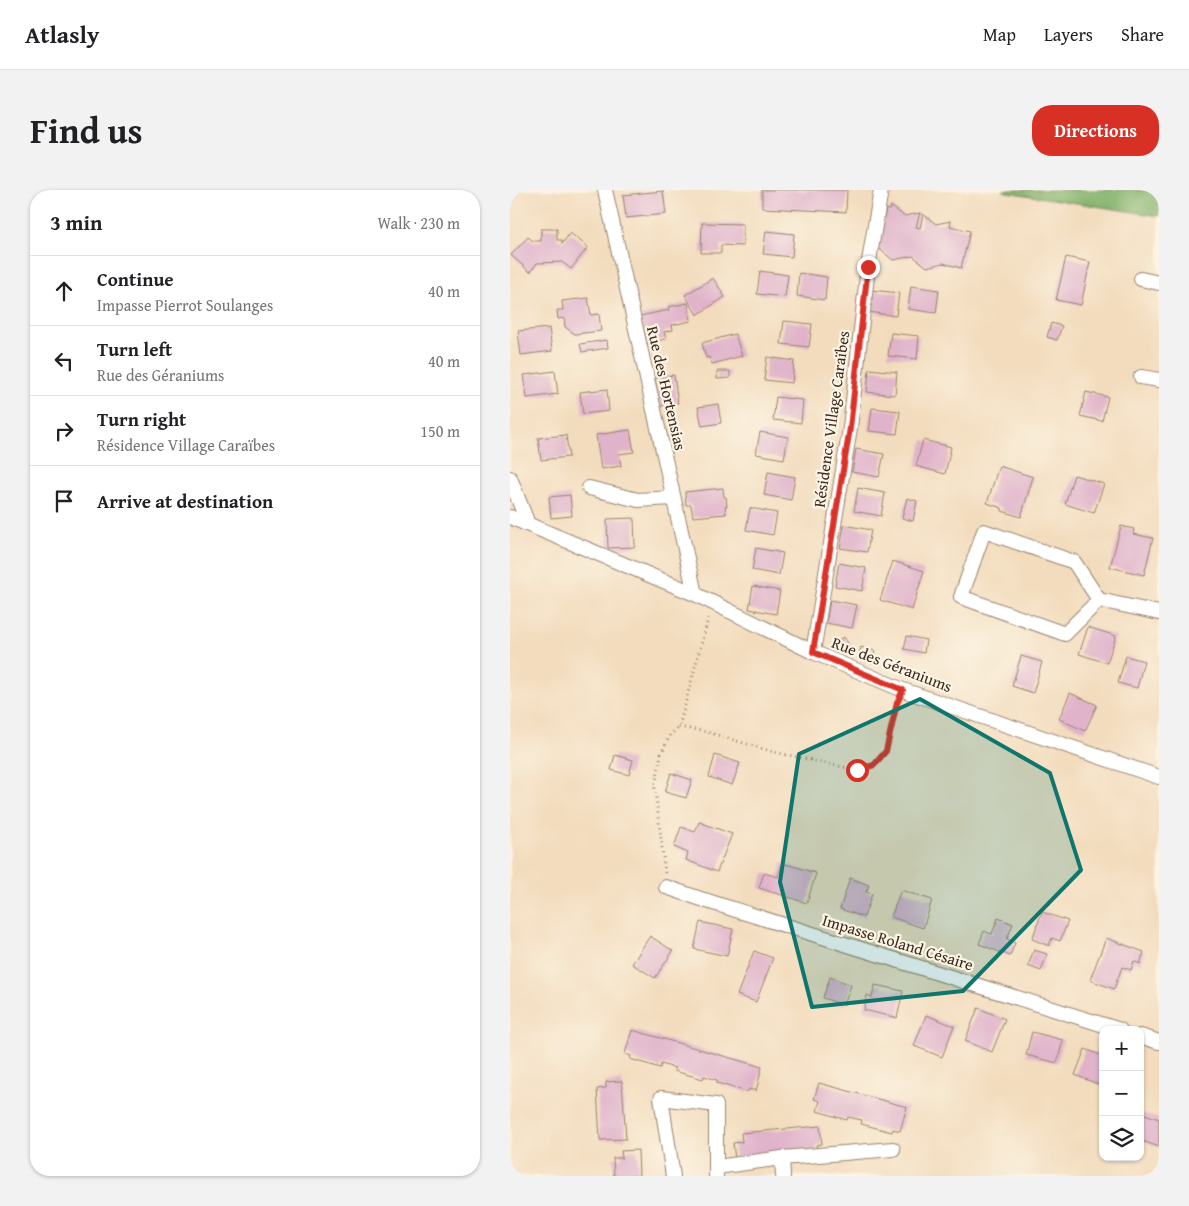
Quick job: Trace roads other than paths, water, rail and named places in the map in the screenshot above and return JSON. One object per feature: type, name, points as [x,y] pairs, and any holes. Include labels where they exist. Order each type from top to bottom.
[{"type":"street","name":"Rue des Hortensias","points":[[605,190],[695,594]]},
{"type":"street","name":"Résidence Village Caraïbes","points":[[813,652],[850,428],[868,267],[881,190]]},
{"type":"street","points":[[1141,279],[1159,283]]},
{"type":"street","points":[[1140,377],[1159,380]]},
{"type":"street","points":[[510,478],[528,524]]},
{"type":"street","points":[[589,488],[638,500],[673,498]]},
{"type":"street","name":"Rue des Géraniums","points":[[510,517],[695,594],[813,652],[903,690],[1159,777]]},
{"type":"street","points":[[1099,600],[1065,634],[961,597],[984,531],[1074,562],[1099,600],[1159,613]]},
{"type":"street","name":"Impasse Roland Césaire","points":[[666,887],[1107,1026]]},
{"type":"street","points":[[1144,1037],[1159,1042]]},
{"type":"street","points":[[673,1176],[661,1098],[716,1105],[716,1172],[782,1158],[893,1149]]},
{"type":"street","points":[[782,1158],[783,1176]]}]
